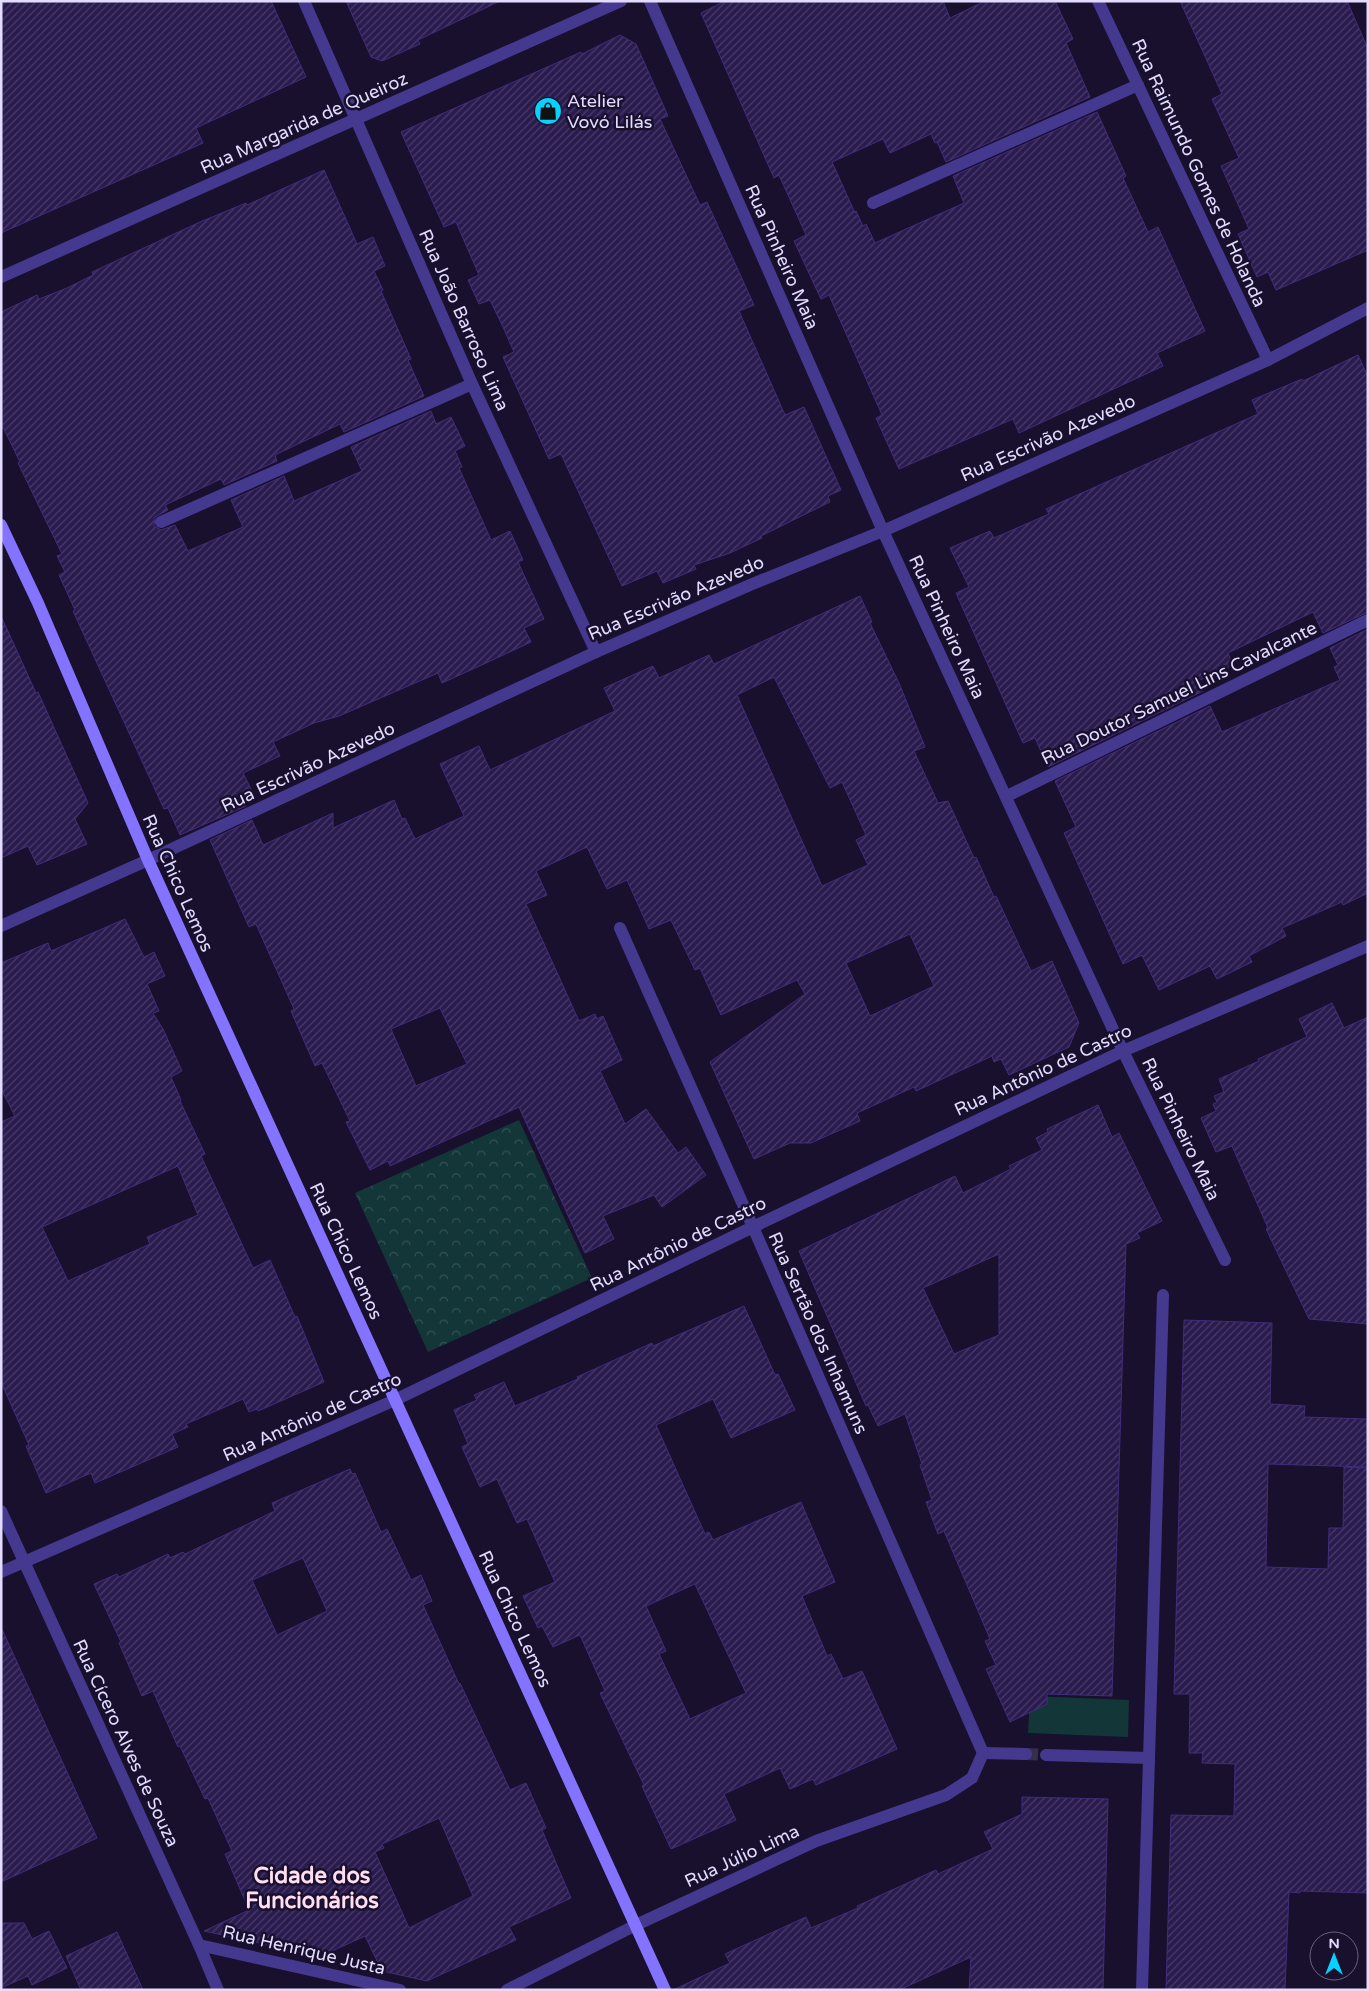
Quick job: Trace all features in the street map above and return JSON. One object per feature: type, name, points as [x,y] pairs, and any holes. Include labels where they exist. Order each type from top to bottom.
[{"type":"street","name":"Rua João Barroso Lima","points":[[304,1],[472,384],[596,652]]},
{"type":"street","name":"Rua Margarida de Queiroz","points":[[1,277],[621,1]]},
{"type":"street","name":"Rua Pinheiro Maia","points":[[650,1],[883,531],[1123,1051],[1225,1260]]},
{"type":"street","name":"Rua Raimundo Gomes de Holanda","points":[[1098,1],[1268,360]]},
{"type":"street","points":[[873,203],[1138,85]]},
{"type":"street","name":"Rua Escrivão Azevedo","points":[[1,926],[148,860],[596,652],[750,585],[883,531],[1268,360],[1368,308]]},
{"type":"street","points":[[162,522],[472,384]]},
{"type":"street","name":"Rua Chico Lemos","points":[[1,525],[38,602],[148,860],[665,1990]]},
{"type":"street","name":"Rua Doutor Samuel Lins Cavalcante","points":[[1006,796],[1368,620]]},
{"type":"street","name":"Rua Sertão dos Inhamuns","points":[[620,928],[983,1753]]},
{"type":"street","name":"Rua Antônio de Castro","points":[[1,1572],[395,1400],[1123,1051],[1368,946]]},
{"type":"street","points":[[1142,1990],[1163,1295]]},
{"type":"street","name":"Rua Cícero Alves de Souza","points":[[1,1511],[218,1990]]},
{"type":"street","points":[[983,1753],[1026,1754]]},
{"type":"street","name":"Rua Júlio Lima","points":[[507,1990],[636,1925],[816,1841],[946,1795],[972,1778],[983,1753]]},
{"type":"street","points":[[1046,1755],[1149,1758]]},
{"type":"street","name":"Rua Henrique Justa","points":[[199,1945],[400,1990]]},
{"type":"green space","points":[[519,1120],[592,1278],[428,1352],[355,1193]]},
{"type":"green space","points":[[1030,1696],[1129,1700],[1128,1737],[1028,1733]]},
{"type":"building","points":[[1,1],[271,1],[306,77],[196,128],[203,143],[1,233]]},
{"type":"building","points":[[346,1],[500,1],[418,40],[420,44],[382,61],[371,57]]},
{"type":"building","points":[[725,1],[943,1],[950,18],[985,1],[1055,1],[1073,39],[1066,43],[1090,97],[946,162],[937,142],[935,143],[931,134],[890,153],[883,139],[832,162],[855,213],[856,211],[863,226],[866,224],[875,243],[964,203],[953,176],[1097,112],[1126,176],[1123,178],[1148,232],[1158,227],[1205,331],[1157,353],[1163,366],[1019,433],[1013,419],[899,469],[876,418],[882,415],[829,295],[821,299],[794,241],[806,235],[779,175],[774,178],[701,13]]},
{"type":"building","points":[[1180,1],[1347,1],[1368,49],[1368,250],[1276,290],[1268,272],[1257,277],[1238,234],[1249,229],[1221,166],[1239,158],[1212,99],[1222,94]]},
{"type":"building","points":[[620,35],[636,44],[668,116],[660,119],[700,205],[707,202],[754,305],[739,311],[785,415],[804,407],[841,490],[828,496],[830,502],[730,553],[694,565],[696,569],[663,583],[657,571],[622,586],[561,454],[549,459],[503,357],[514,352],[503,327],[490,300],[479,304],[468,280],[479,275],[456,222],[444,227],[401,132],[581,52],[582,54]]},
{"type":"building","points":[[324,170],[357,244],[373,237],[385,266],[374,271],[411,359],[408,360],[424,396],[344,432],[340,424],[275,455],[277,461],[224,485],[221,479],[165,505],[168,510],[155,517],[154,526],[161,530],[175,525],[188,551],[243,527],[231,500],[284,476],[294,501],[362,471],[351,447],[431,411],[436,424],[451,417],[465,446],[455,451],[462,467],[459,468],[491,540],[510,531],[523,560],[518,562],[544,619],[524,628],[531,642],[442,683],[438,673],[339,716],[314,723],[273,742],[280,756],[243,773],[252,791],[241,796],[246,806],[180,835],[168,808],[164,809],[73,611],[75,610],[59,575],[65,572],[57,556],[62,554],[1,423],[1,312],[37,295],[39,299],[67,288],[93,275],[92,272],[200,222],[246,203],[247,205]]},
{"type":"building","points":[[1358,355],[1368,377],[1368,612],[1323,633],[1313,612],[1228,653],[1233,665],[1198,681],[1203,691],[1048,767],[1035,738],[1023,743],[956,593],[969,587],[950,548],[990,531],[994,538],[1049,514],[1046,509],[1258,414],[1252,400],[1302,379],[1303,381]]},
{"type":"building","points":[[860,596],[925,747],[914,751],[938,803],[948,801],[974,858],[976,857],[994,897],[996,896],[1031,971],[1052,961],[1079,1023],[1069,1047],[1009,1075],[1001,1059],[994,1062],[992,1056],[916,1091],[914,1087],[857,1113],[860,1121],[811,1143],[790,1143],[754,1159],[710,1062],[805,994],[797,980],[721,1015],[700,968],[695,970],[671,920],[649,929],[627,880],[607,889],[587,847],[536,871],[547,895],[526,904],[579,1021],[595,1014],[597,1019],[603,1016],[622,1060],[600,1071],[625,1124],[646,1109],[678,1153],[686,1147],[706,1175],[662,1207],[654,1195],[603,1216],[614,1239],[585,1253],[519,1107],[390,1166],[388,1161],[370,1170],[346,1122],[350,1121],[322,1063],[315,1066],[291,1011],[294,1009],[256,924],[249,927],[210,840],[252,820],[263,845],[333,813],[333,828],[394,800],[402,819],[405,818],[415,839],[464,816],[440,764],[479,746],[490,770],[615,711],[604,688],[653,666],[659,678],[709,655],[714,664]],"holes":[[[774,677],[830,788],[842,782],[866,835],[856,840],[868,865],[822,886],[737,695]],[[910,934],[934,986],[870,1016],[846,963]],[[440,1008],[467,1064],[416,1086],[391,1029]]]},
{"type":"building","points":[[1,616],[88,803],[75,819],[87,844],[37,865],[28,846],[1,858]]},
{"type":"building","points":[[1368,629],[1368,893],[1343,905],[1342,902],[1282,928],[1286,936],[1249,956],[1252,962],[1217,979],[1210,966],[1159,990],[1142,955],[1123,964],[1064,833],[1076,827],[1055,781],[1210,706],[1222,732],[1340,680],[1334,667],[1338,665],[1330,648]]},
{"type":"building","points":[[125,919],[144,957],[154,952],[165,976],[147,984],[159,1011],[153,1013],[163,1029],[182,1071],[171,1077],[205,1154],[201,1156],[253,1268],[270,1260],[295,1317],[297,1316],[324,1382],[258,1411],[257,1409],[249,1412],[243,1399],[186,1424],[188,1427],[172,1434],[178,1447],[95,1483],[91,1473],[46,1493],[26,1446],[29,1445],[1,1382],[1,1122],[15,1116],[1,1089],[1,963],[48,943],[51,951]],"holes":[[[178,1166],[198,1215],[147,1237],[150,1244],[68,1281],[42,1227]]]},
{"type":"building","points":[[1332,1003],[1344,1028],[1368,1017],[1368,1324],[1309,1319],[1266,1229],[1268,1228],[1232,1146],[1216,1152],[1201,1118],[1216,1111],[1213,1104],[1217,1102],[1214,1096],[1224,1092],[1219,1079],[1307,1037],[1299,1019]]},
{"type":"building","points":[[1098,1105],[1112,1137],[1119,1133],[1162,1221],[1137,1233],[1140,1238],[1126,1244],[1112,1696],[1047,1694],[1047,1704],[1010,1722],[986,1669],[996,1665],[985,1641],[990,1639],[944,1531],[938,1534],[926,1502],[932,1500],[905,1414],[878,1426],[868,1405],[866,1406],[799,1251],[955,1176],[963,1193],[1011,1169],[1009,1166],[1042,1150],[1036,1138],[1048,1132],[1047,1129]],"holes":[[[999,1254],[999,1335],[954,1354],[923,1288]]]},
{"type":"building","points":[[744,1306],[775,1375],[778,1374],[795,1410],[731,1438],[713,1399],[656,1425],[705,1534],[709,1532],[713,1540],[801,1502],[835,1582],[802,1596],[827,1656],[831,1654],[843,1679],[862,1671],[897,1749],[816,1785],[813,1779],[790,1789],[780,1768],[724,1794],[736,1820],[671,1849],[642,1786],[644,1785],[600,1693],[605,1691],[580,1635],[553,1647],[542,1626],[538,1628],[523,1596],[555,1582],[527,1519],[517,1523],[497,1479],[480,1487],[462,1447],[468,1444],[454,1410],[477,1400],[474,1395],[504,1382],[515,1406],[578,1379],[577,1377],[652,1343],[653,1346]],"holes":[[[695,1584],[746,1693],[690,1719],[659,1654],[666,1651],[646,1606]]]},
{"type":"building","points":[[1184,1320],[1272,1323],[1270,1404],[1305,1406],[1304,1417],[1368,1419],[1368,1467],[1268,1464],[1266,1567],[1328,1569],[1329,1528],[1343,1528],[1344,1467],[1368,1468],[1368,1893],[1289,1892],[1285,1990],[1166,1990],[1171,1815],[1234,1816],[1235,1764],[1202,1763],[1203,1753],[1189,1753],[1190,1694],[1174,1694]]},
{"type":"building","points":[[350,1469],[352,1474],[355,1473],[381,1532],[387,1529],[411,1580],[421,1575],[432,1601],[423,1605],[459,1684],[510,1790],[526,1783],[546,1828],[542,1830],[571,1898],[509,1927],[516,1940],[427,1981],[382,1971],[365,1936],[330,1952],[287,1949],[204,1931],[249,1910],[225,1854],[232,1851],[208,1798],[205,1799],[180,1746],[178,1747],[153,1691],[142,1696],[119,1643],[121,1642],[94,1584],[117,1574],[119,1577],[168,1554],[170,1558],[183,1552],[185,1554],[275,1511],[272,1503]],"holes":[[[303,1558],[327,1611],[277,1635],[252,1580]],[[439,1818],[473,1896],[409,1928],[375,1852],[384,1848],[382,1844]]]},
{"type":"building","points":[[1,1627],[97,1838],[1,1882]]},
{"type":"building","points":[[1022,1797],[1108,1799],[1103,1990],[969,1990],[971,1957],[899,1990],[673,1990],[730,1963],[725,1954],[806,1917],[811,1928],[858,1908],[857,1906],[936,1870],[938,1874],[993,1849],[984,1832],[1022,1814]]},
{"type":"building","points":[[1,1923],[24,1923],[32,1939],[49,1931],[67,1968],[32,1985],[28,1976],[1,1988]]},
{"type":"building","points":[[117,1932],[143,1990],[81,1990],[66,1956]]},
{"type":"tunnel","points":[[1026,1754],[1046,1755]]},
{"type":"place","name":"Atelier Vovó Lilás","points":[[548,111]]},
{"type":"district","name":"Cidade dos Funcionários","points":[[312,1888]]}]
